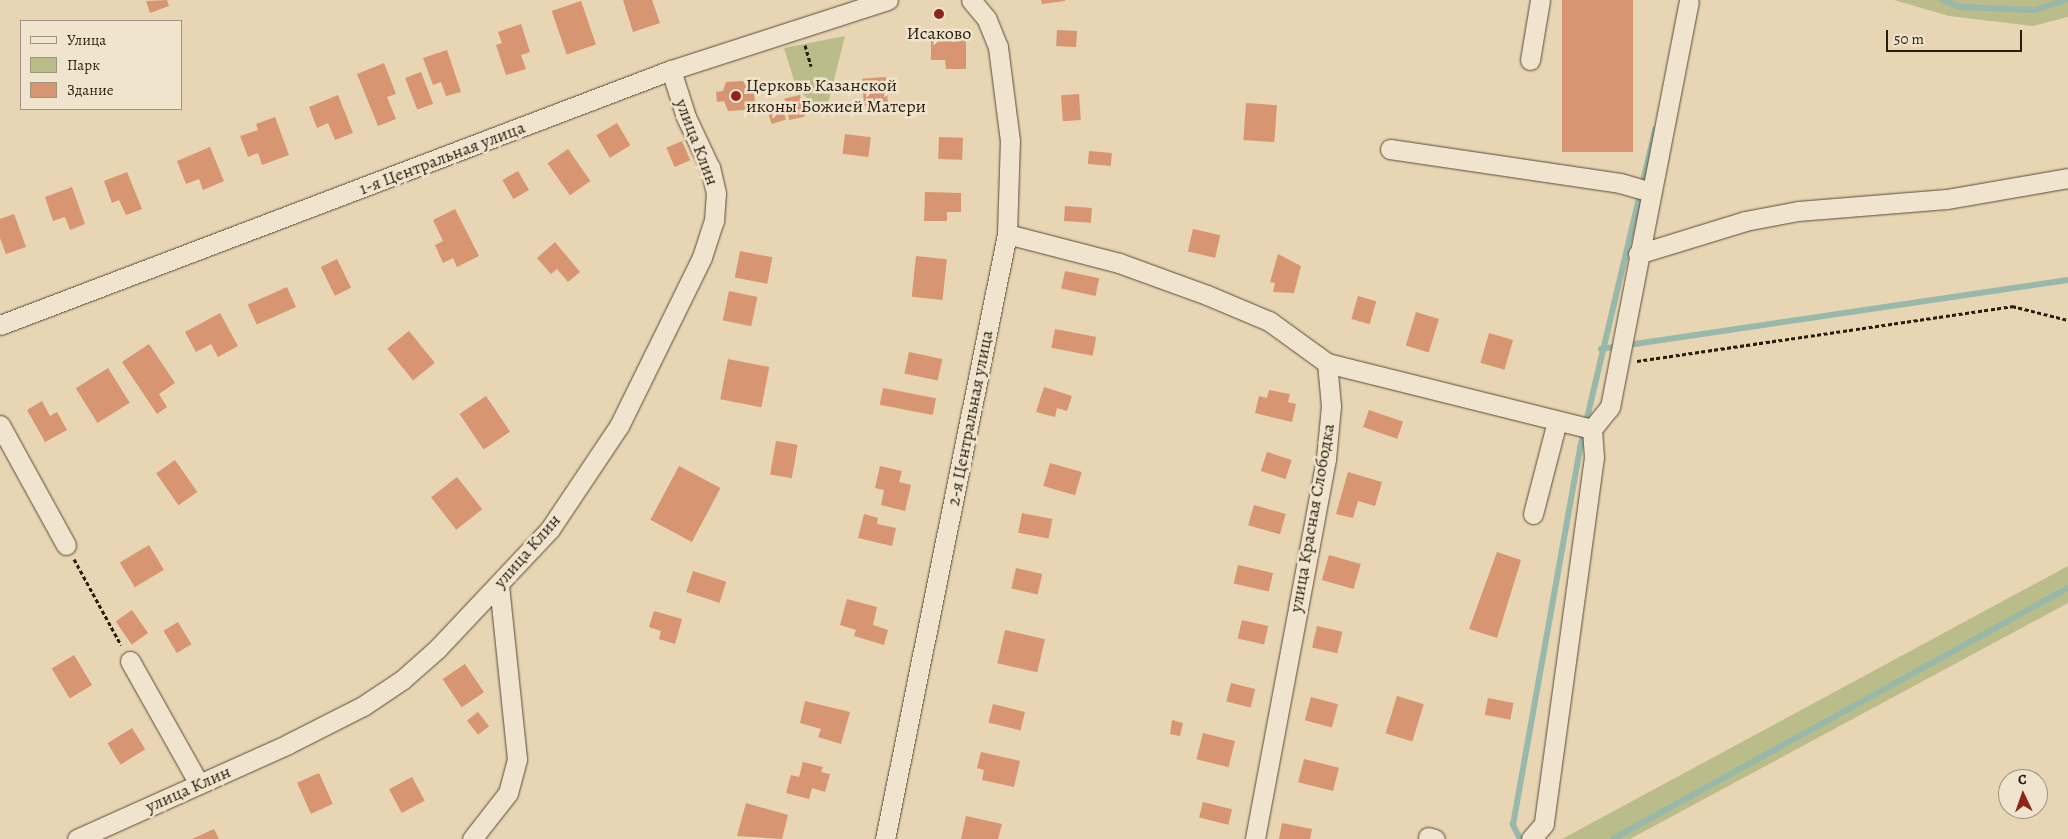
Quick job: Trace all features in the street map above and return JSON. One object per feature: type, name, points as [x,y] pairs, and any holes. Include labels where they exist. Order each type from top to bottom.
[{"type":"street","name":"1-я Центральная улица","points":[[0,325],[671,70],[888,0]]},
{"type":"street","name":"2-я Центральная улица","points":[[884,839],[1007,234],[1010,142],[998,47],[986,18],[971,0]]},
{"type":"street","points":[[1530,60],[1540,0]]},
{"type":"street","points":[[1531,839],[1544,824],[1594,457],[1592,429],[1610,407],[1617,359],[1689,2]]},
{"type":"street","name":"улица Клин","points":[[78,839],[363,706],[402,680],[499,584],[550,529],[619,426],[702,257],[714,221],[716,193],[671,70]]},
{"type":"street","points":[[1390,149],[1620,183],[1651,192]]},
{"type":"street","points":[[1638,254],[1745,221],[1798,211],[1947,200],[2068,178]]},
{"type":"street","points":[[1007,234],[1119,263],[1207,295],[1268,321],[1326,363],[1592,429]]},
{"type":"street","name":"улица Красная Слободка","points":[[1255,839],[1326,460],[1331,406],[1326,363]]},
{"type":"street","points":[[1533,514],[1558,421]]},
{"type":"street","points":[[0,425],[66,545]]},
{"type":"street","points":[[472,839],[508,793],[517,759],[499,584]]},
{"type":"street","points":[[130,661],[199,784]]},
{"type":"path","points":[[1617,359],[1645,362],[1689,351],[2012,306],[2068,320]]},
{"type":"path","points":[[66,545],[130,661]]},
{"type":"green space","points":[[1894,0],[2068,0],[2068,17],[2033,26],[1949,16]]},
{"type":"green space","points":[[845,36],[825,116],[796,87],[784,48]]},
{"type":"green space","points":[[2068,566],[2068,603],[1630,839],[1562,839]]},
{"type":"building","points":[[167,0],[169,6],[150,13],[146,1]]},
{"type":"building","points":[[623,0],[652,0],[660,23],[633,32]]},
{"type":"building","points":[[1041,0],[1065,0],[1065,1],[1042,4]]},
{"type":"building","points":[[1562,0],[1633,0],[1633,152],[1562,152]]},
{"type":"building","points":[[581,1],[596,44],[567,55],[552,11]]},
{"type":"building","points":[[521,24],[530,52],[521,55],[526,69],[506,75],[496,45],[502,43],[498,32]]},
{"type":"building","points":[[1057,30],[1077,31],[1076,47],[1056,46]]},
{"type":"building","points":[[931,39],[966,39],[966,69],[946,69],[945,60],[931,60]]},
{"type":"building","points":[[447,50],[461,92],[446,96],[441,82],[433,85],[423,58]]},
{"type":"building","points":[[384,63],[396,94],[387,97],[396,119],[378,126],[357,74]]},
{"type":"building","points":[[421,72],[433,104],[417,110],[405,78]]},
{"type":"building","points":[[886,77],[888,104],[864,106],[862,79]]},
{"type":"building","name":"Церковь Казанской иконы Божией Матери","points":[[743,81],[747,88],[754,88],[755,103],[748,104],[745,110],[728,111],[724,101],[717,102],[716,92],[723,91],[726,82]]},
{"type":"building","points":[[1079,94],[1081,120],[1063,121],[1061,95]]},
{"type":"building","points":[[338,95],[353,133],[335,140],[328,123],[317,128],[309,107]]},
{"type":"building","points":[[800,95],[805,116],[789,120],[784,99]]},
{"type":"building","points":[[1246,103],[1277,105],[1274,142],[1243,140]]},
{"type":"building","points":[[783,110],[786,120],[772,124],[769,114]]},
{"type":"building","points":[[275,117],[289,155],[262,165],[258,153],[248,157],[240,136],[258,130],[256,124]]},
{"type":"building","points":[[617,123],[630,145],[610,158],[596,135]]},
{"type":"building","points":[[845,134],[871,137],[868,157],[843,154]]},
{"type":"building","points":[[939,137],[963,138],[962,160],[938,159]]},
{"type":"building","points":[[682,141],[690,160],[675,167],[666,148]]},
{"type":"building","points":[[210,147],[224,181],[203,190],[199,179],[186,184],[177,161]]},
{"type":"building","points":[[568,149],[590,181],[570,195],[548,163]]},
{"type":"building","points":[[1089,151],[1112,153],[1111,166],[1088,164]]},
{"type":"building","points":[[518,171],[529,190],[513,199],[502,180]]},
{"type":"building","points":[[127,172],[142,209],[126,215],[119,200],[112,203],[104,181]]},
{"type":"building","points":[[72,187],[85,224],[70,230],[65,217],[53,221],[45,197]]},
{"type":"building","points":[[925,192],[961,193],[961,212],[947,212],[947,221],[924,221]]},
{"type":"building","points":[[1065,206],[1092,208],[1091,223],[1064,221]]},
{"type":"building","points":[[455,209],[479,256],[457,267],[453,258],[443,263],[435,245],[443,241],[433,220]]},
{"type":"building","points":[[14,214],[26,247],[6,254],[0,238],[0,219]]},
{"type":"building","points":[[1193,229],[1220,235],[1215,258],[1188,251]]},
{"type":"building","points":[[555,242],[580,272],[568,282],[557,269],[551,274],[537,258]]},
{"type":"building","points":[[740,251],[772,257],[767,284],[735,278]]},
{"type":"building","points":[[1278,254],[1301,266],[1294,293],[1273,292],[1275,283],[1270,282]]},
{"type":"building","points":[[916,256],[947,259],[943,300],[912,297]]},
{"type":"building","points":[[337,259],[351,288],[335,296],[321,267]]},
{"type":"building","points":[[1065,271],[1099,278],[1095,296],[1061,289]]},
{"type":"building","points":[[287,287],[296,307],[257,325],[248,304]]},
{"type":"building","points":[[729,291],[757,297],[751,326],[723,320]]},
{"type":"building","points":[[1358,296],[1376,301],[1370,324],[1351,319]]},
{"type":"building","points":[[1416,312],[1439,319],[1429,352],[1406,345]]},
{"type":"building","points":[[220,313],[238,346],[218,357],[211,344],[196,352],[185,332]]},
{"type":"building","points":[[1055,329],[1096,337],[1093,356],[1051,348]]},
{"type":"building","points":[[409,331],[435,363],[413,380],[387,349]]},
{"type":"building","points":[[1489,333],[1513,340],[1504,370],[1480,363]]},
{"type":"building","points":[[149,344],[175,383],[159,394],[167,407],[157,414],[122,362]]},
{"type":"building","points":[[909,352],[942,359],[938,381],[904,374]]},
{"type":"building","points":[[728,359],[769,367],[761,407],[720,399]]},
{"type":"building","points":[[108,368],[130,403],[98,423],[76,388]]},
{"type":"building","points":[[1044,387],[1072,396],[1067,411],[1057,408],[1055,417],[1036,412]]},
{"type":"building","points":[[883,388],[936,398],[933,415],[880,405]]},
{"type":"building","points":[[1269,390],[1290,394],[1288,402],[1296,404],[1292,422],[1255,413],[1259,396],[1267,398]]},
{"type":"building","points":[[486,396],[510,432],[484,450],[459,414]]},
{"type":"building","points":[[42,401],[50,416],[57,412],[67,430],[45,442],[27,410]]},
{"type":"building","points":[[1369,410],[1403,422],[1397,439],[1363,427]]},
{"type":"building","points":[[776,441],[798,445],[792,478],[770,474]]},
{"type":"building","points":[[1267,452],[1292,460],[1286,479],[1261,471]]},
{"type":"building","points":[[175,460],[197,492],[179,505],[156,473]]},
{"type":"building","points":[[1050,463],[1082,472],[1075,495],[1043,486]]},
{"type":"building","points":[[679,466],[720,488],[692,542],[650,520]]},
{"type":"building","points":[[880,466],[902,471],[899,482],[911,485],[905,511],[881,505],[884,490],[875,488]]},
{"type":"building","points":[[1348,472],[1382,482],[1375,506],[1358,501],[1353,518],[1336,514]]},
{"type":"building","points":[[457,477],[482,509],[456,530],[431,497]]},
{"type":"building","points":[[1254,505],[1286,514],[1280,534],[1248,525]]},
{"type":"building","points":[[1022,513],[1052,519],[1049,539],[1018,533]]},
{"type":"building","points":[[864,514],[878,518],[877,524],[896,528],[892,546],[858,538]]},
{"type":"building","points":[[149,545],[164,570],[135,587],[120,563]]},
{"type":"building","points":[[1497,552],[1521,560],[1497,638],[1469,629]]},
{"type":"building","points":[[1329,555],[1361,564],[1354,589],[1322,580]]},
{"type":"building","points":[[1238,565],[1273,573],[1269,592],[1234,584]]},
{"type":"building","points":[[1016,568],[1042,574],[1038,595],[1011,588]]},
{"type":"building","points":[[693,571],[726,582],[719,603],[686,592]]},
{"type":"building","points":[[847,599],[877,607],[873,625],[888,630],[884,645],[854,636],[856,630],[840,625]]},
{"type":"building","points":[[132,610],[148,633],[132,644],[116,621]]},
{"type":"building","points":[[654,611],[682,619],[675,644],[659,639],[661,631],[649,627]]},
{"type":"building","points":[[1242,620],[1268,626],[1264,645],[1238,639]]},
{"type":"building","points":[[178,622],[191,644],[177,653],[163,631]]},
{"type":"building","points":[[1317,626],[1342,632],[1337,653],[1312,647]]},
{"type":"building","points":[[1005,630],[1045,639],[1037,672],[997,663]]},
{"type":"building","points":[[74,655],[92,685],[70,698],[52,668]]},
{"type":"building","points":[[465,664],[484,692],[462,707],[443,679]]},
{"type":"building","points":[[1231,683],[1255,689],[1251,707],[1226,701]]},
{"type":"building","points":[[1397,696],[1424,704],[1412,741],[1386,733]]},
{"type":"building","points":[[1311,697],[1338,704],[1332,727],[1305,720]]},
{"type":"building","points":[[1488,698],[1514,703],[1510,720],[1485,715]]},
{"type":"building","points":[[805,701],[850,712],[841,744],[818,737],[821,729],[800,723]]},
{"type":"building","points":[[993,704],[1025,712],[1020,730],[988,722]]},
{"type":"building","points":[[478,712],[489,726],[478,735],[467,721]]},
{"type":"building","points":[[1172,720],[1183,723],[1180,736],[1170,734]]},
{"type":"building","points":[[132,728],[145,749],[121,765],[107,743]]},
{"type":"building","points":[[1203,733],[1235,741],[1228,767],[1196,759]]},
{"type":"building","points":[[981,752],[1020,761],[1014,787],[982,780],[984,770],[977,768]]},
{"type":"building","points":[[1304,759],[1339,768],[1333,791],[1298,782]]},
{"type":"building","points":[[803,762],[823,767],[821,772],[830,774],[825,792],[812,788],[809,799],[786,793],[791,775],[799,777]]},
{"type":"building","points":[[319,773],[333,804],[311,814],[297,783]]},
{"type":"building","points":[[412,777],[425,801],[402,813],[389,789]]},
{"type":"building","points":[[1203,802],[1232,809],[1228,825],[1199,818]]},
{"type":"building","points":[[746,803],[788,815],[782,839],[737,836]]},
{"type":"building","points":[[966,816],[1002,824],[998,839],[961,839]]},
{"type":"building","points":[[1282,823],[1312,829],[1310,839],[1279,839]]},
{"type":"building","points":[[214,829],[219,839],[192,839]]},
{"type":"waterway","points":[[1942,0],[1960,7],[2035,10],[2065,0]]},
{"type":"waterway","points":[[1520,839],[1513,825],[1580,448],[1655,130]]},
{"type":"waterway","points":[[1601,349],[2068,280]]},
{"type":"waterway","points":[[1613,839],[2068,588]]},
{"type":"place","name":"Исаково","points":[[939,14]]},
{"type":"place","name":"Церковь Казанской иконы Божией Матери","points":[[736,96]]}]
